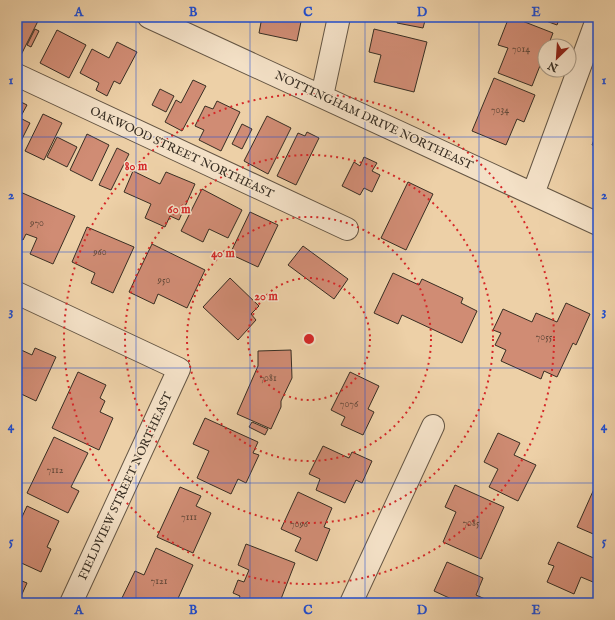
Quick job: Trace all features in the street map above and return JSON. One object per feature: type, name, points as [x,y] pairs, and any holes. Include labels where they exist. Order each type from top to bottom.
[{"type":"street","name":"NOTTINGHAM DRIVE NORTHEAST","points":[[149,17],[598,224]]},
{"type":"street","points":[[322,96],[339,17]]},
{"type":"street","points":[[533,194],[598,17]]},
{"type":"street","name":"OAKWOOD STREET NORTHEAST","points":[[17,75],[347,229]]},
{"type":"street","name":"FIELDVIEW STREET NORTHEAST","points":[[17,293],[179,369],[71,603]]},
{"type":"street","points":[[351,603],[433,426]]},
{"type":"building","points":[[17,17],[40,17],[20,57],[17,56]]},
{"type":"building","points":[[262,17],[302,17],[297,41],[259,33]]},
{"type":"building","points":[[398,17],[426,17],[423,28],[397,23]]},
{"type":"building","points":[[509,17],[553,33],[551,38],[537,38],[537,73],[532,86],[498,73],[508,48],[498,45]]},
{"type":"building","points":[[535,17],[560,17],[557,25]]},
{"type":"building","points":[[35,29],[39,31],[31,47],[27,45]]},
{"type":"building","points":[[374,29],[427,42],[414,92],[374,82],[381,55],[369,52]]},
{"type":"building","points":[[57,30],[86,45],[69,78],[40,63]]},
{"type":"building","points":[[117,42],[137,52],[120,84],[114,81],[107,96],[96,90],[99,83],[80,73],[92,49],[109,58]]},
{"type":"building","points":[[494,78],[535,95],[524,122],[517,119],[506,145],[472,131]]},
{"type":"building","points":[[193,80],[206,86],[182,131],[165,122],[176,100],[181,103]]},
{"type":"building","points":[[160,89],[174,96],[166,112],[152,105]]},
{"type":"building","points":[[17,100],[27,105],[20,118],[30,123],[20,143],[17,142]]},
{"type":"building","points":[[217,101],[240,112],[221,151],[199,140],[204,130],[195,126],[205,106],[213,109]]},
{"type":"building","points":[[43,114],[62,123],[44,160],[25,151]]},
{"type":"building","points":[[267,116],[291,128],[268,174],[244,161]]},
{"type":"building","points":[[242,124],[252,129],[242,149],[232,144]]},
{"type":"building","points":[[598,129],[598,147],[592,145]]},
{"type":"building","points":[[307,132],[319,138],[296,185],[277,176],[298,133],[305,136]]},
{"type":"building","points":[[87,134],[109,145],[92,181],[70,170]]},
{"type":"building","points":[[57,137],[77,147],[67,167],[47,157]]},
{"type":"building","points":[[117,148],[129,154],[111,190],[99,185]]},
{"type":"building","points":[[364,157],[377,163],[372,171],[380,175],[372,192],[364,188],[360,195],[342,186],[354,162],[360,166]]},
{"type":"building","points":[[133,171],[160,184],[166,172],[195,184],[179,220],[170,216],[165,227],[145,218],[151,204],[124,192]]},
{"type":"building","points":[[408,182],[433,194],[406,250],[381,238]]},
{"type":"building","points":[[202,189],[242,210],[228,238],[209,229],[203,242],[181,231]]},
{"type":"building","points":[[18,191],[75,216],[53,264],[30,254],[37,238],[26,234],[23,240],[17,237]]},
{"type":"building","points":[[250,212],[278,225],[258,267],[230,254]]},
{"type":"building","points":[[87,227],[134,247],[113,293],[91,283],[95,273],[72,262]]},
{"type":"building","points":[[152,244],[205,270],[187,308],[158,294],[154,304],[129,292]]},
{"type":"building","points":[[303,246],[348,279],[334,299],[288,265]]},
{"type":"building","points":[[393,273],[419,285],[422,279],[463,298],[461,303],[477,311],[462,343],[402,315],[398,324],[374,313]]},
{"type":"building","points":[[230,278],[259,306],[251,314],[256,320],[238,340],[203,307]]},
{"type":"building","points":[[566,303],[590,314],[576,345],[573,343],[557,377],[544,371],[541,379],[501,361],[506,350],[495,345],[501,333],[493,330],[503,309],[532,322],[536,313],[557,322]]},
{"type":"building","points":[[17,348],[32,355],[35,348],[56,357],[36,401],[17,392]]},
{"type":"building","points":[[291,350],[292,378],[281,401],[281,407],[271,429],[237,414],[258,366],[258,351]]},
{"type":"building","points":[[78,372],[106,385],[100,398],[105,401],[100,412],[113,418],[99,450],[52,428]]},
{"type":"building","points":[[350,372],[379,386],[368,409],[374,412],[363,435],[341,425],[345,417],[331,410]]},
{"type":"building","points":[[205,418],[258,442],[253,453],[259,455],[246,483],[238,479],[231,494],[197,478],[209,451],[193,444]]},
{"type":"building","points":[[252,422],[268,429],[265,435],[249,427]]},
{"type":"building","points":[[498,433],[520,443],[514,455],[536,465],[518,501],[489,487],[498,469],[484,462]]},
{"type":"building","points":[[54,437],[88,453],[71,487],[79,491],[68,513],[27,493]]},
{"type":"building","points":[[323,446],[349,458],[352,452],[372,461],[362,483],[356,480],[345,503],[316,490],[320,479],[309,474]]},
{"type":"building","points":[[598,480],[598,536],[577,527]]},
{"type":"building","points":[[455,485],[504,507],[481,559],[443,542],[456,512],[445,507]]},
{"type":"building","points":[[180,487],[201,496],[196,506],[211,513],[193,553],[157,537]]},
{"type":"building","points":[[298,492],[332,508],[324,527],[330,529],[317,561],[295,551],[301,538],[281,529]]},
{"type":"building","points":[[27,506],[59,521],[47,547],[51,549],[41,572],[17,561],[17,528]]},
{"type":"building","points":[[558,542],[598,560],[598,571],[593,582],[581,577],[574,594],[547,582],[554,566],[548,564]]},
{"type":"building","points":[[246,544],[295,563],[278,603],[237,603],[240,596],[233,593],[238,580],[244,582],[249,570],[238,565]]},
{"type":"building","points":[[156,548],[193,565],[176,603],[158,603],[151,600],[150,603],[128,603],[121,600],[135,571],[144,575]]},
{"type":"building","points":[[447,562],[483,578],[476,595],[485,599],[483,603],[457,603],[458,602],[434,591]]},
{"type":"building","points":[[17,579],[27,583],[18,603],[17,603]]}]
